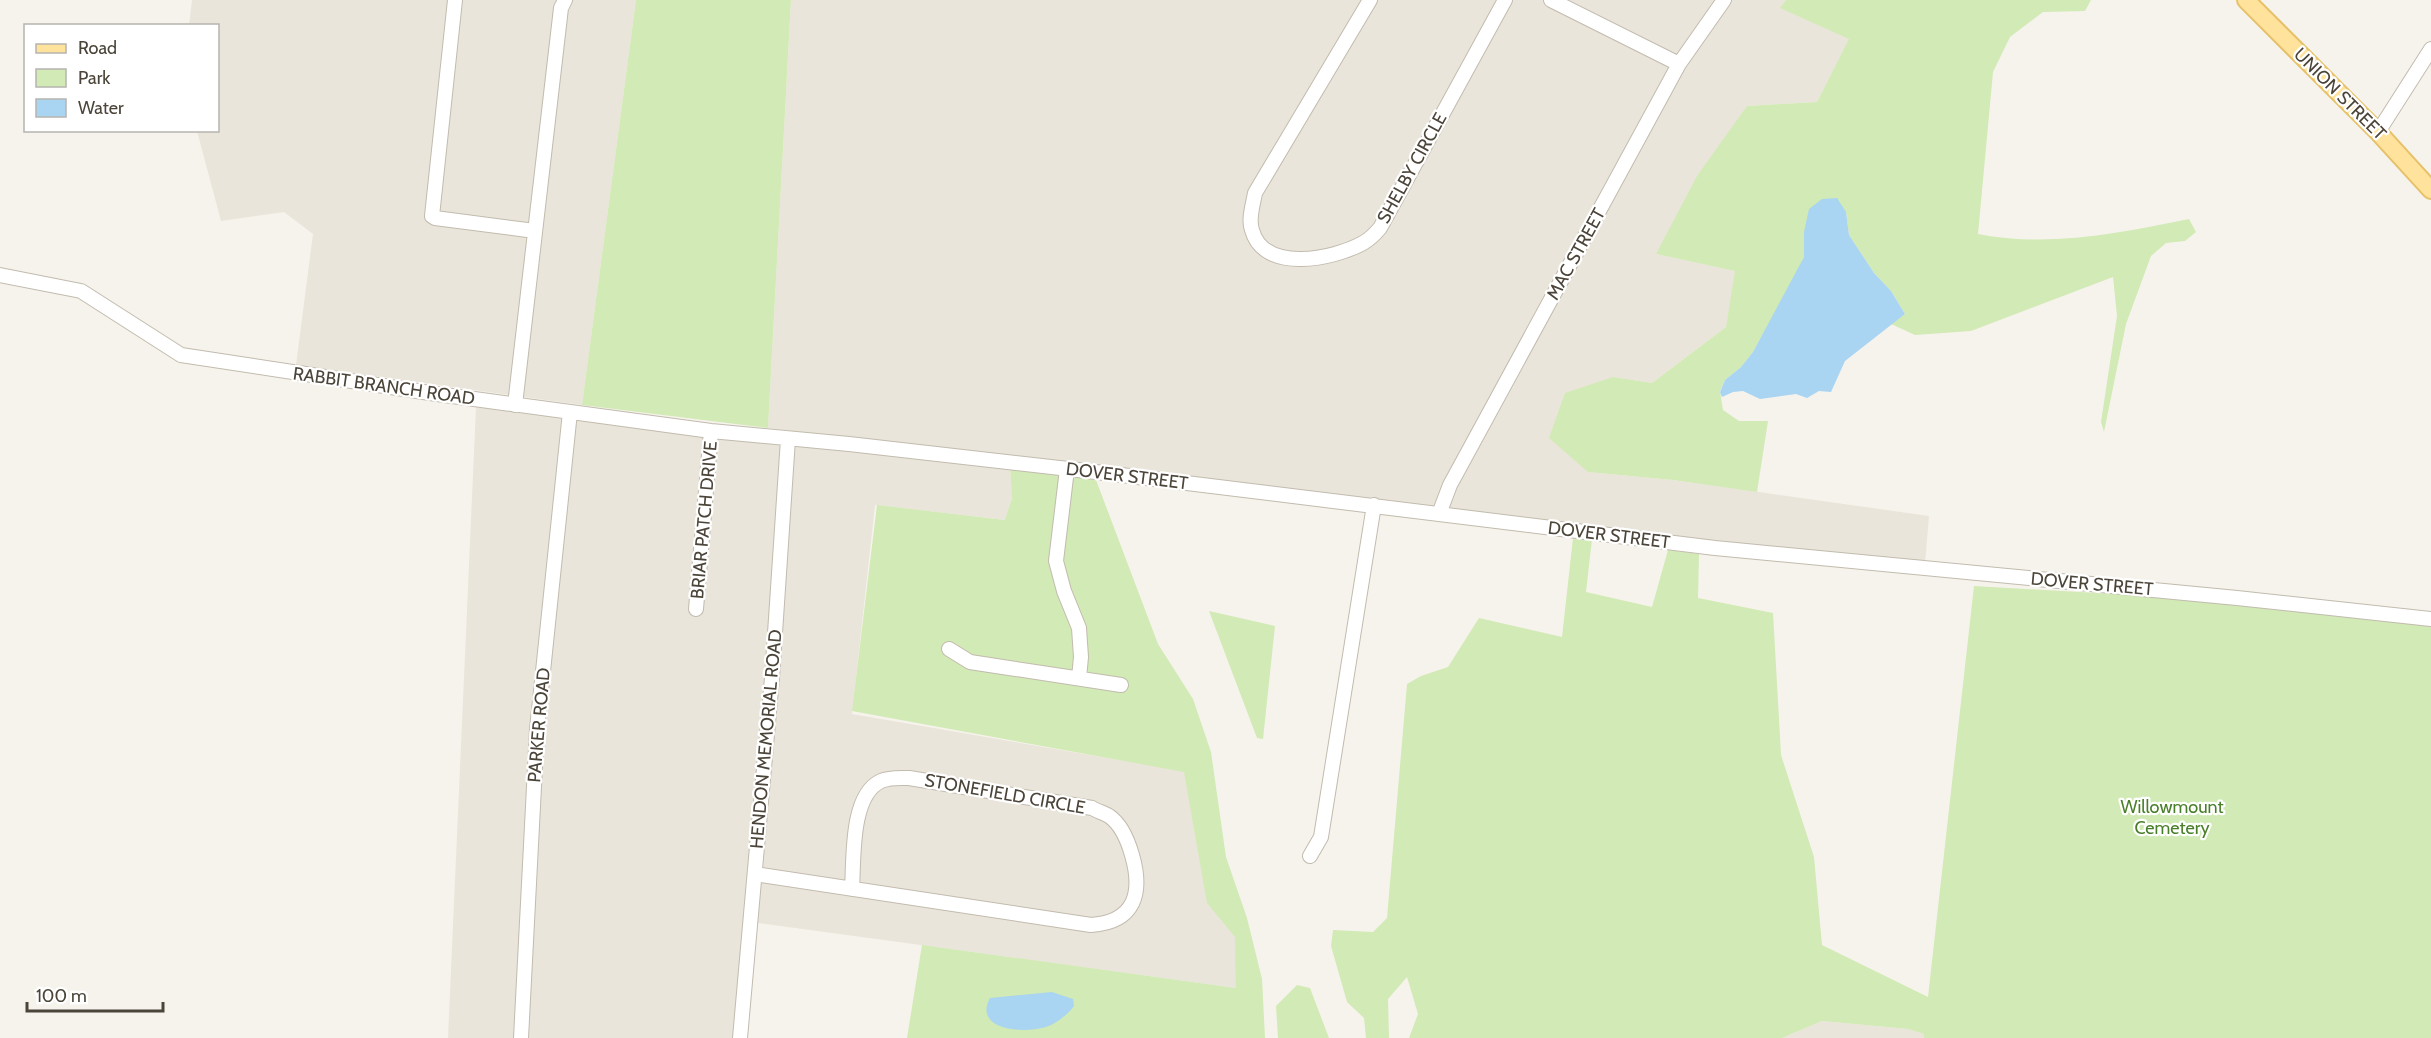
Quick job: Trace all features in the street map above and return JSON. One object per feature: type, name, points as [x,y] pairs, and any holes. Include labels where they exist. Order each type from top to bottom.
[{"type":"main road","name":"UNION STREET","points":[[2246,0],[2378,132],[2431,190]]},
{"type":"street","points":[[455,0],[432,216],[535,231]]},
{"type":"street","points":[[515,405],[561,8],[565,0]]},
{"type":"street","name":"SHELBY CIRCLE","points":[[1370,0],[1256,194],[1251,211],[1252,231],[1260,246],[1274,256],[1291,260],[1344,252],[1362,244],[1376,233],[1505,0]]},
{"type":"street","points":[[1551,0],[1679,64]]},
{"type":"street","name":"MAC STREET","points":[[1439,514],[1450,485],[1679,64],[1724,0]]},
{"type":"street","points":[[2378,132],[2431,49]]},
{"type":"street","name":"RABBIT BRANCH ROAD","points":[[0,275],[81,291],[181,355],[515,405],[788,439]]},
{"type":"street","name":"PARKER ROAD","points":[[521,1038],[537,729],[570,412]]},
{"type":"street","name":"BRIAR PATCH DRIVE","points":[[696,609],[711,431]]},
{"type":"street","name":"DOVER STREET","points":[[788,439],[1374,505],[1715,548],[2237,597],[2431,619]]},
{"type":"street","name":"HENDON MEMORIAL ROAD","points":[[740,1038],[772,678],[788,439]]},
{"type":"street","points":[[1067,469],[1056,561],[1061,582],[1078,628],[1081,649],[1078,678]]},
{"type":"street","points":[[1310,856],[1321,837],[1374,505]]},
{"type":"street","points":[[949,649],[970,662],[1121,685]]},
{"type":"street","name":"STONEFIELD CIRCLE","points":[[755,874],[852,889],[1091,925],[1111,921],[1129,910],[1135,897],[1138,876],[1119,826],[1109,816],[1092,808],[896,777],[881,781],[872,787],[859,810],[852,889]]},
{"type":"shaded area","points":[[192,0],[636,0],[582,405],[296,365],[313,234],[284,212],[221,221],[197,132],[219,132],[219,24],[189,24]]},
{"type":"shaded area","points":[[791,0],[1786,0],[1781,8],[1850,39],[1817,102],[1747,106],[1656,254],[1736,271],[1726,327],[1652,383],[1613,377],[1588,472],[1673,480],[1929,516],[1925,564],[1578,526],[768,428]]},
{"type":"shaded area","points":[[476,407],[1010,467],[1012,497],[1006,520],[875,505],[852,714],[1189,772],[1237,938],[1236,988],[744,921],[733,1038],[448,1038]]},
{"type":"shaded area","points":[[1822,1021],[1908,1029],[1924,1034],[1924,1038],[1782,1038]]},
{"type":"green space","points":[[636,0],[791,0],[768,428],[582,405]]},
{"type":"green space","points":[[1786,0],[2091,0],[2085,11],[2043,12],[2010,37],[1993,72],[1978,234],[2031,240],[2058,239],[2110,234],[2189,219],[2196,232],[2185,241],[2166,243],[2151,256],[2126,324],[2104,432],[2101,422],[2117,316],[2113,277],[1971,331],[1915,335],[1891,324],[1905,314],[1891,291],[1874,273],[1849,235],[1846,212],[1804,232],[1804,257],[1791,284],[1753,352],[1741,367],[1725,380],[1720,391],[1723,410],[1739,421],[1768,421],[1757,492],[1673,480],[1588,472],[1549,438],[1565,393],[1613,377],[1652,383],[1726,327],[1735,271],[1656,254],[1697,176],[1747,106],[1817,102],[1849,39],[1780,8]]},
{"type":"green space","points":[[1010,467],[1096,480],[1158,644],[1193,699],[1211,752],[1226,857],[1247,918],[1262,979],[1265,1038],[907,1038],[922,945],[1236,988],[1235,937],[1207,903],[1184,772],[852,711],[877,505],[1005,520],[1012,498]]},
{"type":"green space","name":"Willowmount Cemetery","points":[[1573,538],[1592,539],[1586,592],[1652,607],[1668,550],[1699,554],[1698,598],[1773,613],[1781,755],[1814,857],[1822,945],[1928,997],[1974,586],[2219,600],[2431,624],[2431,1038],[1924,1038],[1924,1034],[1908,1029],[1822,1021],[1782,1038],[1409,1038],[1418,1014],[1407,977],[1388,999],[1389,1038],[1366,1038],[1364,1018],[1347,1002],[1331,946],[1333,930],[1373,932],[1387,918],[1407,684],[1421,676],[1448,667],[1479,618],[1562,637]]},
{"type":"green space","points":[[1209,611],[1275,626],[1263,739],[1257,738]]},
{"type":"green space","points":[[1297,985],[1310,988],[1329,1038],[1278,1038],[1276,1006]]},
{"type":"water","points":[[1837,198],[1846,212],[1849,235],[1874,273],[1891,291],[1905,314],[1845,361],[1831,392],[1819,391],[1807,398],[1796,394],[1760,399],[1743,391],[1722,397],[1720,392],[1725,380],[1741,367],[1753,352],[1804,257],[1804,232],[1809,209],[1822,199]]},
{"type":"water","points":[[1052,992],[1073,999],[1074,1006],[1053,1024],[1044,1027],[1032,1030],[1007,1028],[997,1025],[989,1018],[986,1010],[990,998]]}]
